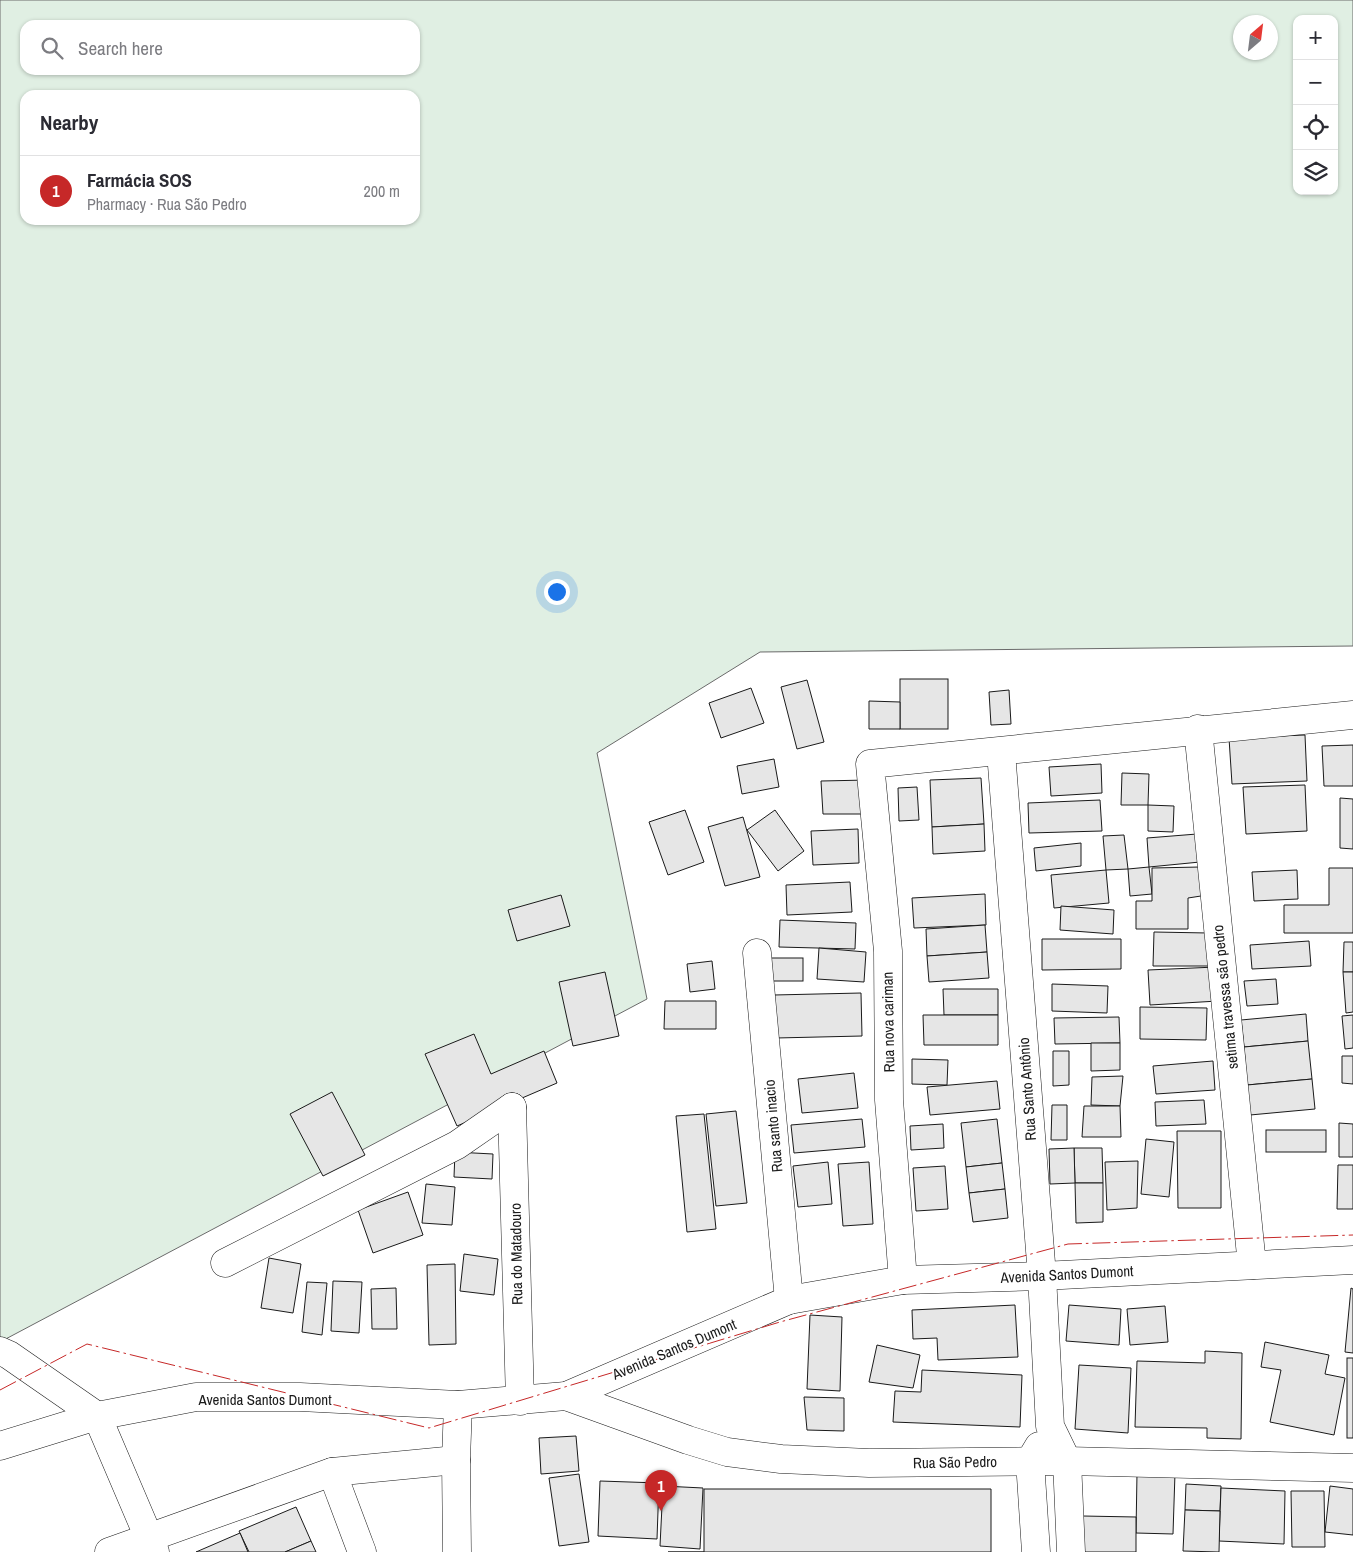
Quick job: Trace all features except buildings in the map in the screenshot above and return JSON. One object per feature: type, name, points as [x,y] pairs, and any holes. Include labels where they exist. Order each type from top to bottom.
[{"type":"street","points":[[1001,752],[1198,729],[1353,715]]},
{"type":"street","name":"setima travessa são pedro","points":[[1198,729],[1252,1265]]},
{"type":"street","name":"Rua nova cariman","points":[[903,1280],[889,1100],[888,951],[870,764],[1001,752]]},
{"type":"street","name":"Rua Santo Antônio","points":[[1001,752],[1042,1276],[1050,1426],[1068,1462],[1071,1552]]},
{"type":"street","name":"Rua santo inacio","points":[[757,952],[790,1300]]},
{"type":"street","name":"Rua do Matadouro","points":[[224,1263],[457,1145],[512,1107],[520,1401]]},
{"type":"street","name":"Avenida Santos Dumont","points":[[0,1446],[97,1416],[196,1397],[300,1397],[458,1405],[566,1396],[790,1300],[903,1280],[1042,1276],[1353,1260]]},
{"type":"street","points":[[0,1350],[97,1416],[152,1545]]},
{"type":"street","name":"Rua São Pedro","points":[[566,1396],[727,1452],[780,1459],[869,1463],[1030,1461],[1353,1468]]},
{"type":"street","points":[[457,1552],[456,1460],[458,1405]]},
{"type":"street","points":[[1036,1552],[1030,1461],[1050,1426]]},
{"type":"street","points":[[109,1552],[152,1545],[332,1472],[456,1460]]},
{"type":"street","points":[[332,1472],[362,1552]]},
{"type":"green space","points":[[0,0],[1353,0],[1353,646],[760,652],[597,753],[647,999],[0,1342]]},
{"type":"power","points":[[0,1390],[87,1344],[429,1428],[780,1322],[1068,1244],[1353,1235]]},
{"type":"place","name":"Farmácia SOS","points":[[661,1511]]}]
